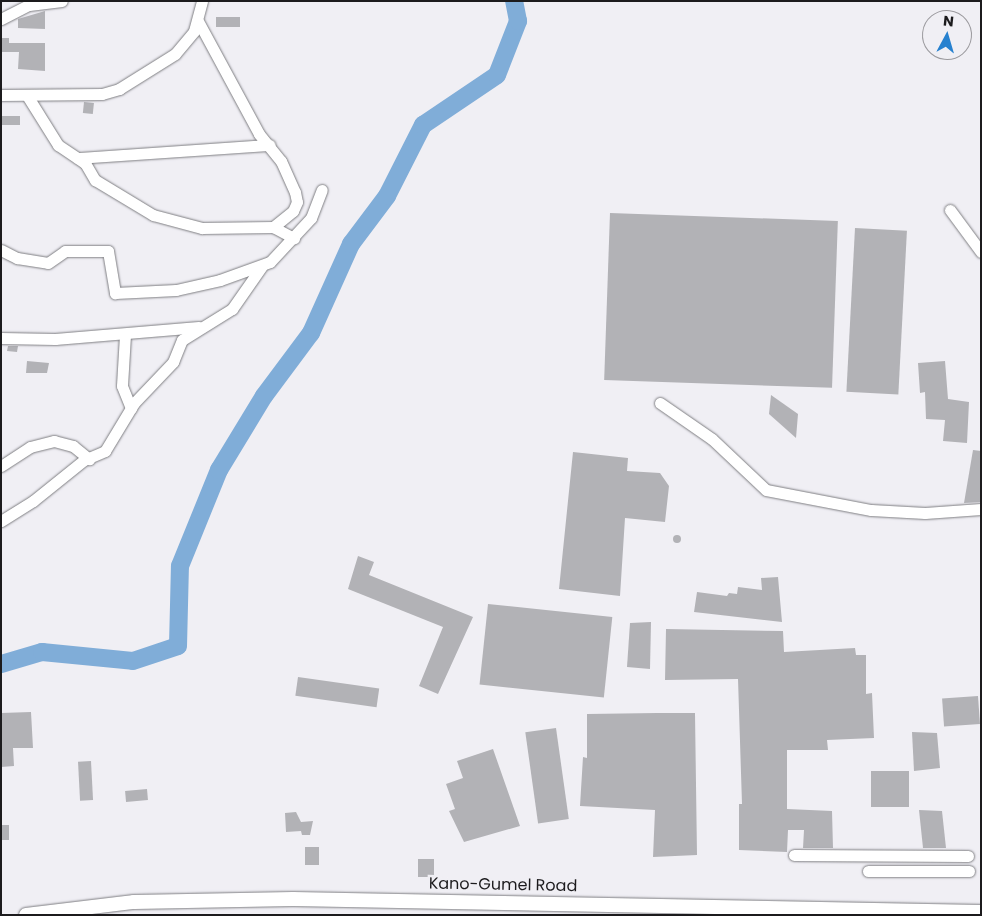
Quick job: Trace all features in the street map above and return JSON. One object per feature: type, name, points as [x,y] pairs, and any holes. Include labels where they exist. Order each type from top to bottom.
[{"type":"main road","name":"Kano-Gumel Road","points":[[26,915],[334,899],[886,913],[981,912]]},
{"type":"street","points":[[1,19],[29,5],[62,1]]},
{"type":"street","points":[[1,95],[28,97],[102,94],[119,89],[175,54],[198,21],[202,1]]},
{"type":"street","points":[[198,21],[259,134],[270,145],[295,192],[297,202],[293,211],[273,227]]},
{"type":"street","points":[[28,97],[50,136],[58,146],[78,158],[95,180],[161,218],[202,228],[273,227],[296,235]]},
{"type":"street","points":[[78,158],[270,145]]},
{"type":"street","points":[[1,521],[89,459],[106,450],[131,408],[173,362],[182,340],[199,327],[218,319],[232,309],[262,266],[296,235],[311,218],[322,190]]},
{"type":"street","points":[[950,210],[981,252]]},
{"type":"street","points":[[293,211],[296,235]]},
{"type":"street","points":[[1,250],[17,258],[48,263],[65,251],[108,251],[115,293],[176,290],[220,280],[262,266]]},
{"type":"street","points":[[1,338],[54,339],[125,335],[199,327]]},
{"type":"street","points":[[125,335],[122,386],[131,408]]},
{"type":"street","points":[[660,403],[712,439],[766,490],[871,510],[925,513],[981,509]]},
{"type":"street","points":[[1,466],[30,447],[54,441],[73,446],[89,459]]},
{"type":"street","points":[[794,856],[968,856]]},
{"type":"street","points":[[868,870],[969,871]]},
{"type":"building","points":[[45,11],[45,29],[18,28],[18,19]]},
{"type":"building","points":[[216,17],[240,17],[240,27],[216,27]]},
{"type":"building","points":[[1,38],[9,38],[9,43],[45,43],[45,71],[18,69],[19,52],[1,52]]},
{"type":"building","points":[[84,102],[94,103],[93,114],[83,113]]},
{"type":"building","points":[[1,116],[20,116],[20,125],[1,125]]},
{"type":"building","points":[[610,213],[838,221],[832,388],[604,380]]},
{"type":"building","points":[[855,228],[907,231],[898,394],[846,392]]},
{"type":"building","points":[[8,346],[18,346],[17,352],[7,351]]},
{"type":"building","points":[[27,361],[49,363],[47,373],[26,373]]},
{"type":"building","points":[[945,361],[948,399],[969,402],[967,443],[943,441],[945,420],[926,419],[925,392],[920,393],[918,363]]},
{"type":"building","points":[[771,395],[798,414],[796,438],[769,414]]},
{"type":"building","points":[[973,450],[981,451],[981,502],[964,503]]},
{"type":"building","points":[[573,452],[628,458],[627,471],[660,473],[669,486],[665,522],[625,518],[620,596],[559,589]]},
{"type":"building","points":[[677,535],[681,539],[677,543],[673,539]]},
{"type":"building","points":[[358,556],[374,562],[369,575],[473,617],[438,694],[419,686],[443,627],[348,589]]},
{"type":"building","points":[[778,577],[782,622],[694,612],[697,592],[727,596],[729,593],[737,594],[738,587],[762,590],[761,578]]},
{"type":"building","points":[[488,604],[612,617],[604,698],[480,685]]},
{"type":"building","points":[[651,622],[650,669],[627,667],[630,623]]},
{"type":"building","points":[[666,629],[783,631],[784,652],[855,648],[856,655],[866,655],[866,694],[872,693],[874,738],[827,740],[828,750],[787,750],[787,809],[832,811],[833,848],[803,848],[804,830],[788,830],[787,852],[739,850],[739,804],[742,804],[738,679],[665,680]]},
{"type":"building","points":[[298,677],[379,688],[377,707],[295,696]]},
{"type":"building","points":[[978,696],[980,724],[944,726],[942,699]]},
{"type":"building","points":[[31,712],[33,748],[13,748],[14,766],[1,767],[1,713]]},
{"type":"building","points":[[695,713],[697,855],[653,857],[655,810],[580,806],[583,757],[587,758],[587,714]]},
{"type":"building","points":[[556,728],[569,819],[538,823],[525,732]]},
{"type":"building","points":[[912,732],[937,733],[940,768],[914,771]]},
{"type":"building","points":[[493,749],[520,826],[464,842],[449,811],[455,809],[446,784],[463,778],[457,761]]},
{"type":"building","points":[[91,761],[93,800],[80,801],[78,762]]},
{"type":"building","points":[[871,771],[909,771],[909,807],[871,807]]},
{"type":"building","points":[[147,789],[148,800],[126,802],[125,791]]},
{"type":"building","points":[[919,810],[942,811],[946,848],[923,848]]},
{"type":"building","points":[[296,812],[301,822],[313,821],[310,835],[302,835],[301,831],[286,832],[285,813]]},
{"type":"building","points":[[1,825],[9,825],[9,840],[1,840]]},
{"type":"building","points":[[305,847],[319,847],[319,865],[305,865]]},
{"type":"building","points":[[418,859],[434,859],[434,877],[418,877]]},
{"type":"waterway","points":[[1,664],[42,652],[133,661],[178,646],[180,566],[219,470],[264,396],[311,333],[351,244],[387,196],[423,125],[497,75],[518,21],[514,1]]}]
